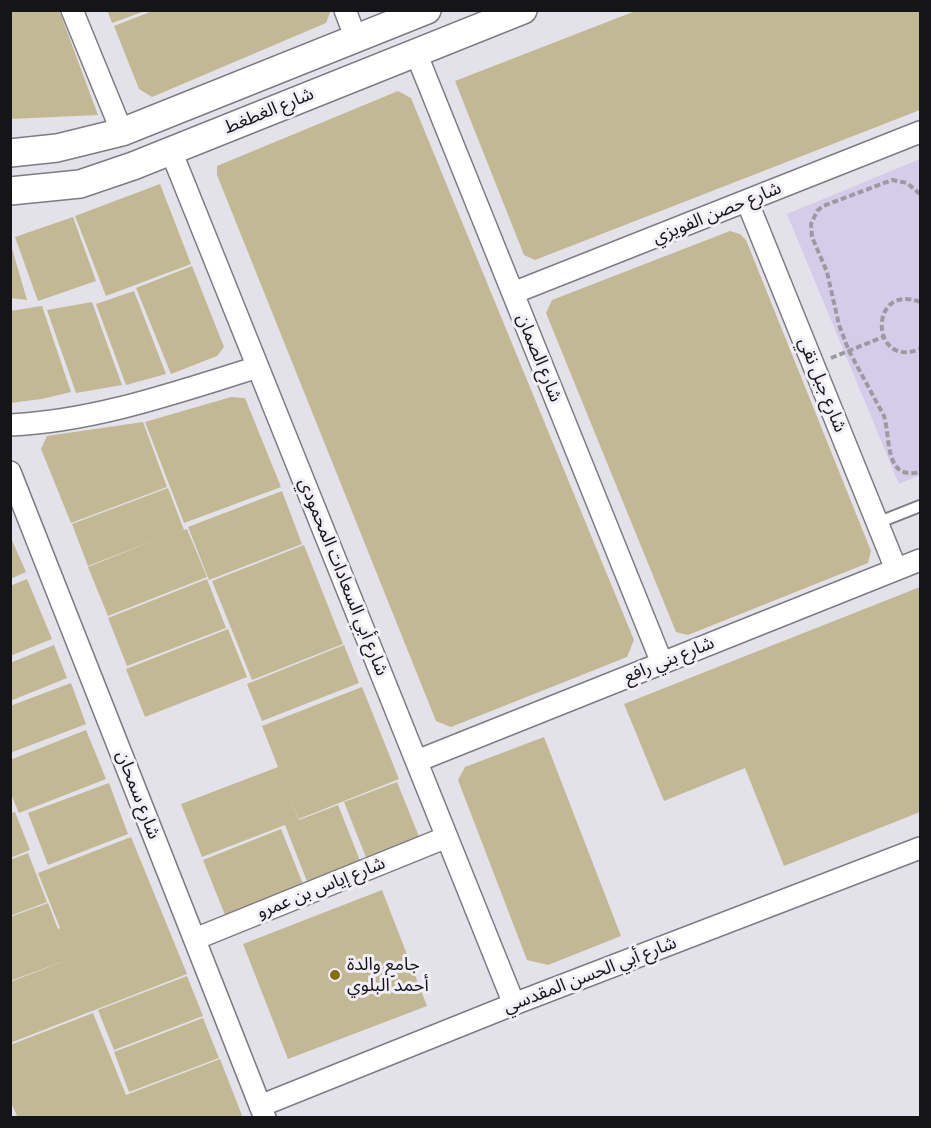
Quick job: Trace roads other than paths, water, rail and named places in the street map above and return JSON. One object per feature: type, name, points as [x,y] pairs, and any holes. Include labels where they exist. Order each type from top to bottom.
[{"type":"street","points":[[72,10],[122,132]]},
{"type":"street","points":[[345,10],[356,39]]},
{"type":"street","name":"شارع الغطغط","points":[[10,153],[57,148],[122,132],[427,10]]},
{"type":"street","name":"شارع الغطغط","points":[[10,191],[80,184],[171,151],[523,10]]},
{"type":"street","name":"شارع الصمان","points":[[416,53],[662,663]]},
{"type":"street","points":[[291,64],[305,97]]},
{"type":"street","name":"شارع حصن الفويزي","points":[[513,293],[921,132]]},
{"type":"street","name":"شارع أبي السعادات المحمودي","points":[[171,151],[514,1004]]},
{"type":"street","name":"شارع جبل نقي","points":[[747,201],[897,569]]},
{"type":"street","points":[[10,425],[67,419],[116,410],[258,367]]},
{"type":"street","name":"شارع سمحان","points":[[10,472],[263,1112]]},
{"type":"street","name":"شارع بني رافع","points":[[417,761],[921,560]]},
{"type":"street","name":"شارع إياس بن عمرو","points":[[195,939],[447,837]]},
{"type":"street","name":"شارع أبي الحسن المقدسي","points":[[263,1112],[514,1004],[921,848]]},
{"type":"lane","points":[[878,523],[921,506]]},
{"type":"place","name":"جامع والدة أحمد البلوي","points":[[335,975]]}]
